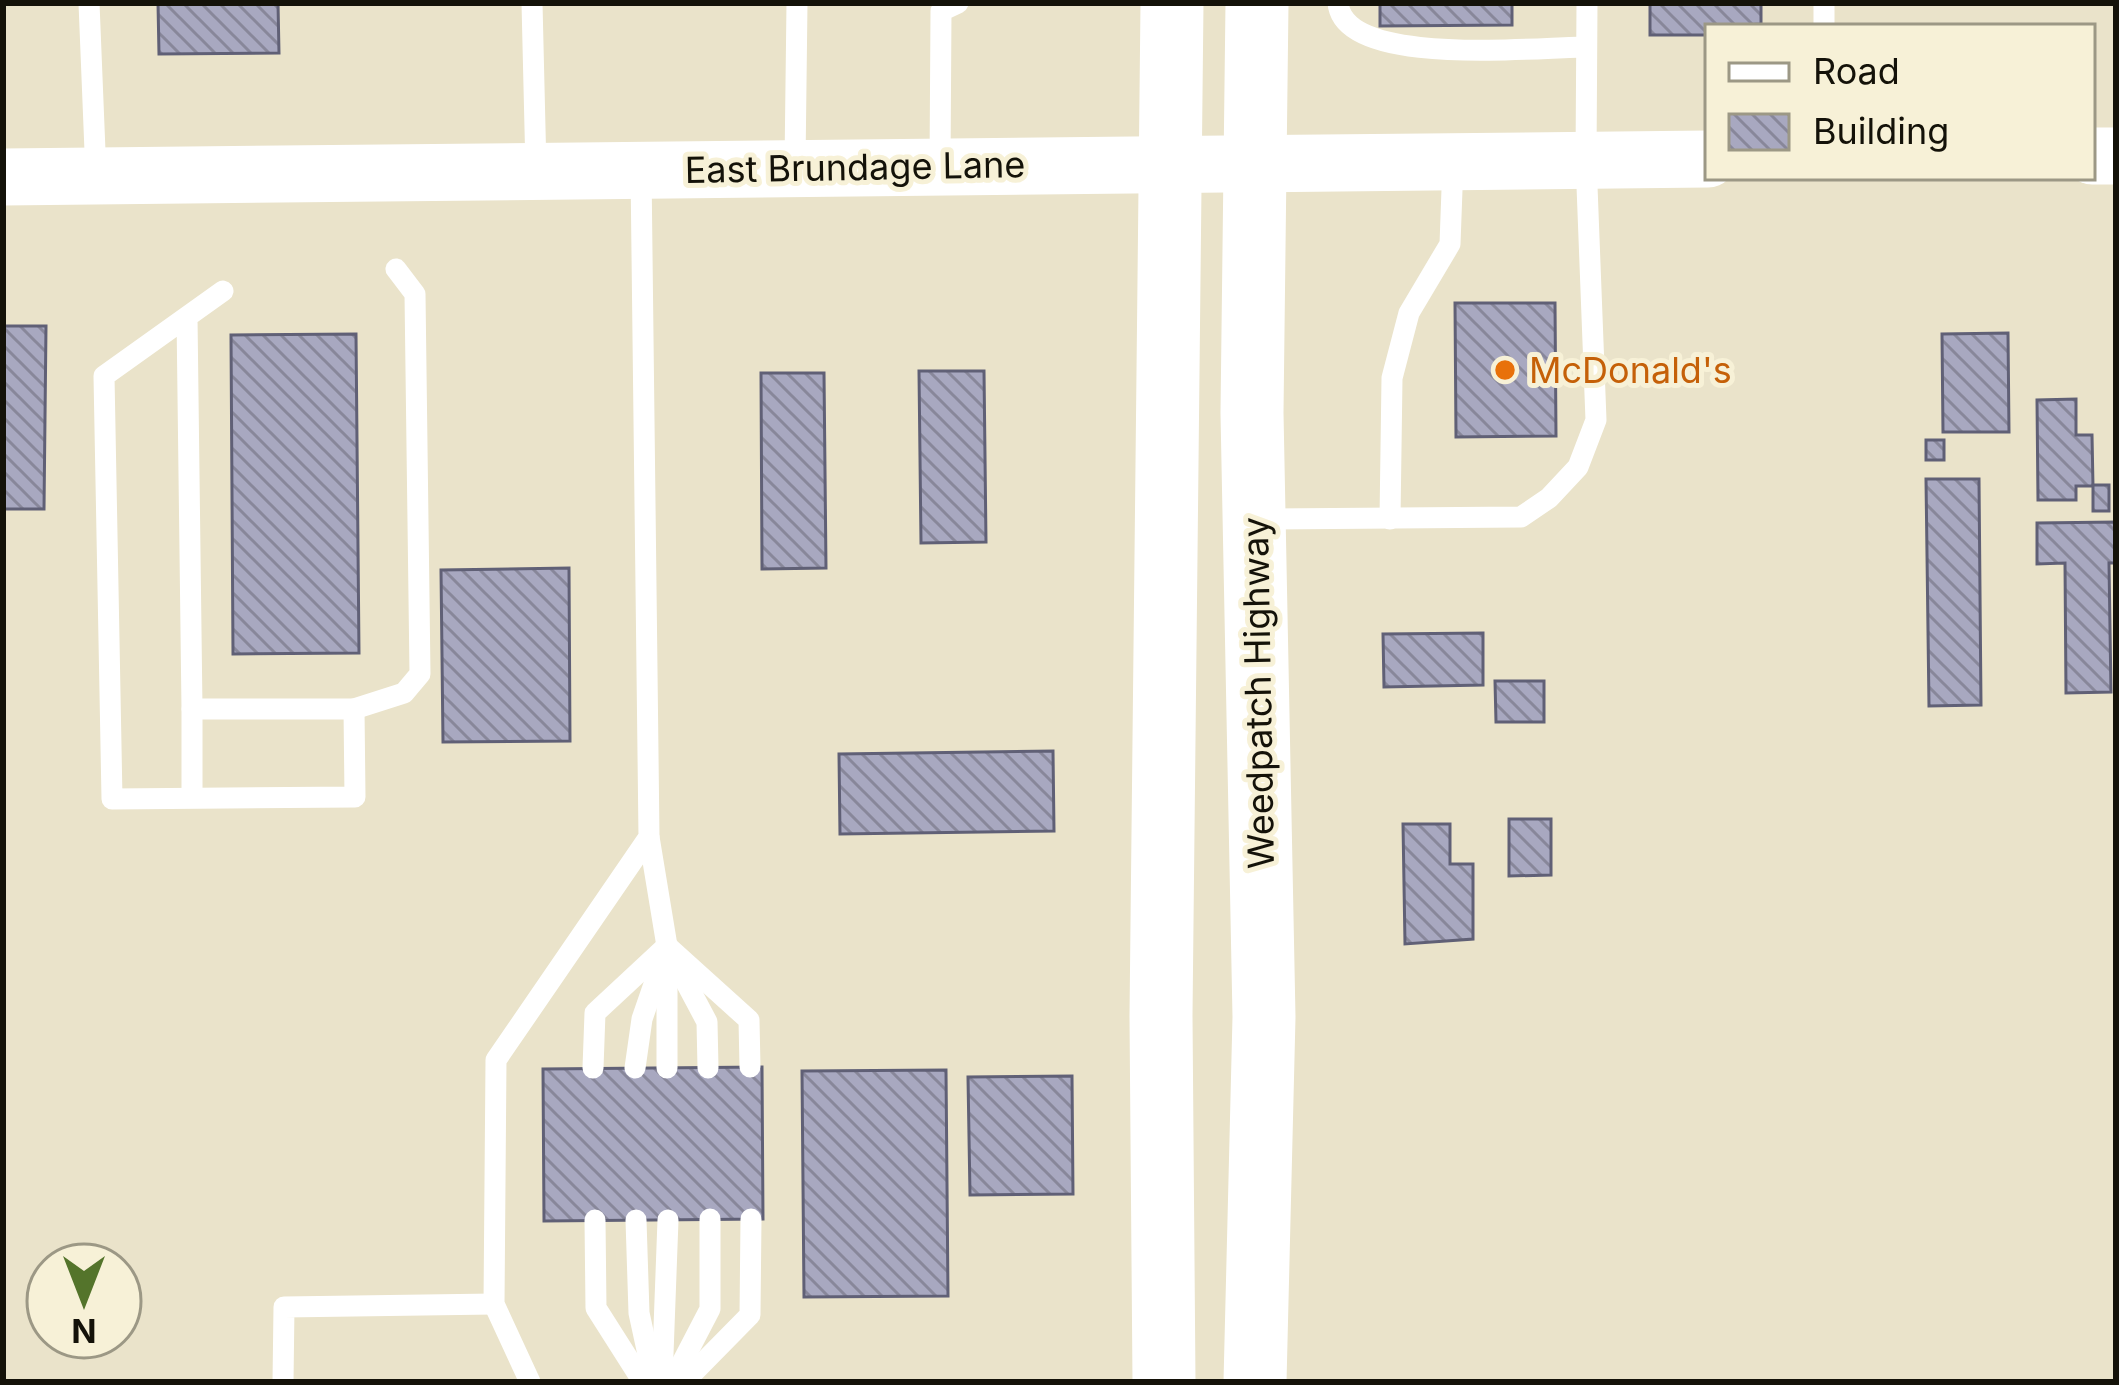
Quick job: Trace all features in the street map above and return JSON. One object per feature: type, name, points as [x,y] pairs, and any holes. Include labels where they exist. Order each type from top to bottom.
[{"type":"main road","points":[[1164,1382],[1161,1016],[1174,162],[1172,3]]},
{"type":"main road","name":"Weedpatch Highway","points":[[1255,1382],[1264,1018],[1252,413],[1259,162],[1257,3]]},
{"type":"main road","name":"East Brundage Lane","points":[[3,177],[1705,159]]},
{"type":"lane","points":[[89,3],[96,176]]},
{"type":"lane","points":[[532,3],[536,170]]},
{"type":"lane","points":[[795,168],[797,3]]},
{"type":"lane","points":[[940,166],[941,11],[958,3]]},
{"type":"lane","points":[[1338,3],[1339,17],[1350,31],[1370,41],[1416,47],[1586,47]]},
{"type":"lane","points":[[1256,519],[1520,517],[1549,498],[1578,467],[1596,420],[1586,160],[1587,3]]},
{"type":"lane","points":[[1390,519],[1392,379],[1409,313],[1450,244],[1453,160]]},
{"type":"lane","points":[[641,170],[649,837],[667,946],[667,1068]]},
{"type":"lane","points":[[192,709],[354,709],[404,693],[419,674],[415,294],[396,269]]},
{"type":"lane","points":[[223,291],[104,376],[112,799],[355,797],[354,709]]},
{"type":"lane","points":[[188,316],[192,797]]},
{"type":"lane","points":[[530,1382],[494,1304],[496,1060],[649,837]]},
{"type":"lane","points":[[667,946],[749,1020],[750,1067]]},
{"type":"lane","points":[[635,1068],[642,1019],[667,946]]},
{"type":"lane","points":[[667,946],[707,1022],[708,1068]]},
{"type":"lane","points":[[593,1068],[595,1013],[667,946]]},
{"type":"lane","points":[[672,1382],[710,1309],[710,1219]]},
{"type":"lane","points":[[684,1382],[750,1315],[751,1219]]},
{"type":"lane","points":[[596,1220],[596,1308],[643,1382]]},
{"type":"lane","points":[[636,1220],[639,1312],[658,1382]]},
{"type":"lane","points":[[658,1382],[668,1220]]},
{"type":"lane","points":[[283,1382],[284,1307],[494,1304]]},
{"type":"building","points":[[158,3],[278,3],[279,53],[159,54]]},
{"type":"building","points":[[1380,3],[1512,3],[1512,25],[1380,26]]},
{"type":"building","points":[[1650,3],[1761,3],[1761,24],[1705,24],[1705,35],[1650,35]]},
{"type":"building","name":"McDonald's","points":[[1455,303],[1555,303],[1556,436],[1456,437]]},
{"type":"building","points":[[3,326],[46,326],[44,509],[3,509]]},
{"type":"building","points":[[2008,333],[2009,432],[1943,432],[1942,334]]},
{"type":"building","points":[[356,334],[359,653],[233,654],[231,335]]},
{"type":"building","points":[[919,371],[984,371],[986,542],[921,543]]},
{"type":"building","points":[[761,373],[824,373],[826,568],[762,569]]},
{"type":"building","points":[[2076,399],[2076,435],[2092,435],[2093,486],[2076,486],[2076,500],[2038,500],[2037,400]]},
{"type":"building","points":[[1926,440],[1944,440],[1944,460],[1926,460]]},
{"type":"building","points":[[1926,479],[1979,479],[1981,705],[1929,706]]},
{"type":"building","points":[[2093,485],[2109,485],[2109,511],[2093,511]]},
{"type":"building","points":[[2116,522],[2116,563],[2109,563],[2111,692],[2066,693],[2065,563],[2037,564],[2037,523]]},
{"type":"building","points":[[569,568],[570,741],[443,742],[441,570]]},
{"type":"building","points":[[1483,633],[1483,685],[1384,687],[1383,634]]},
{"type":"building","points":[[1495,681],[1544,681],[1544,722],[1496,722]]},
{"type":"building","points":[[1053,751],[1054,831],[840,834],[839,754]]},
{"type":"building","points":[[1509,819],[1551,819],[1551,875],[1509,876]]},
{"type":"building","points":[[1403,824],[1450,824],[1450,864],[1473,864],[1473,939],[1405,944]]},
{"type":"building","points":[[762,1067],[763,1219],[544,1221],[543,1069]]},
{"type":"building","points":[[946,1070],[948,1296],[804,1297],[802,1071]]},
{"type":"building","points":[[1072,1076],[1073,1194],[970,1195],[968,1077]]},
{"type":"place","name":"McDonald's","points":[[1505,370]]}]
